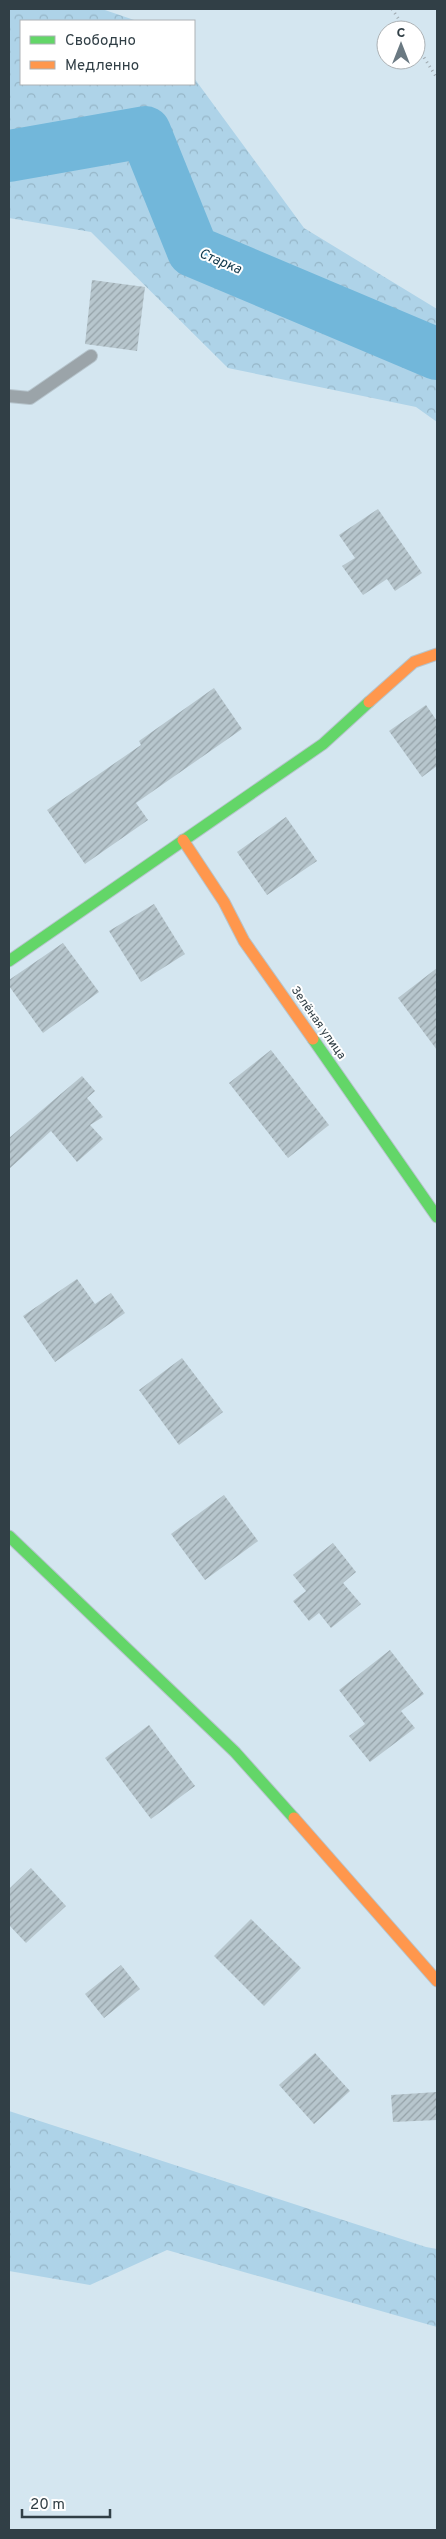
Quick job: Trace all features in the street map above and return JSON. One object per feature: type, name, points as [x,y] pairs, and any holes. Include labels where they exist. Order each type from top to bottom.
[{"type":"street","points":[[9,961],[323,744],[414,662],[437,654]]},
{"type":"street","name":"Зелёная улица","points":[[184,840],[224,902],[244,941],[437,1216]]},
{"type":"street","points":[[9,1536],[234,1752],[437,1981]]},
{"type":"lane","points":[[9,396],[30,398],[91,356]]},
{"type":"path","points":[[392,9],[399,20]]},
{"type":"path","points":[[426,61],[437,78]]},
{"type":"green space","points":[[9,9],[102,9],[134,20],[20,20],[20,85],[195,85],[195,79],[304,228],[437,309],[437,422],[416,407],[228,368],[91,232],[9,218]]},
{"type":"green space","points":[[9,2111],[437,2249],[437,2327],[167,2250],[90,2285],[9,2271]]},
{"type":"building","points":[[92,280],[145,287],[137,351],[85,344]]},
{"type":"building","points":[[378,509],[422,573],[395,591],[387,579],[363,595],[342,566],[355,558],[339,535]]},
{"type":"building","points":[[214,688],[242,729],[136,803],[148,820],[85,864],[47,810],[141,745],[139,741]]},
{"type":"building","points":[[426,705],[437,721],[437,766],[422,777],[389,731]]},
{"type":"building","points":[[286,817],[317,861],[267,895],[237,852]]},
{"type":"building","points":[[154,904],[185,954],[141,982],[109,931]]},
{"type":"building","points":[[63,943],[99,992],[43,1033],[9,986],[9,980]]},
{"type":"building","points":[[437,968],[437,1050],[398,998]]},
{"type":"building","points":[[271,1050],[329,1125],[288,1158],[229,1083]]},
{"type":"building","points":[[82,1076],[95,1091],[87,1098],[103,1117],[90,1125],[103,1139],[77,1162],[51,1131],[9,1169],[9,1138]]},
{"type":"building","points":[[77,1279],[95,1304],[111,1293],[125,1313],[55,1362],[23,1316]]},
{"type":"building","points":[[182,1358],[223,1412],[179,1445],[139,1390]]},
{"type":"building","points":[[224,1495],[258,1541],[205,1580],[171,1534]]},
{"type":"building","points":[[333,1543],[356,1572],[343,1583],[361,1604],[331,1628],[319,1613],[309,1621],[293,1601],[306,1591],[293,1575]]},
{"type":"building","points":[[390,1650],[424,1694],[401,1711],[415,1728],[370,1762],[349,1736],[365,1724],[339,1690]]},
{"type":"building","points":[[149,1725],[195,1786],[151,1819],[105,1758]]},
{"type":"building","points":[[31,1868],[66,1906],[26,1943],[9,1925],[9,1889]]},
{"type":"building","points":[[251,1919],[301,1968],[264,2006],[214,1956]]},
{"type":"building","points":[[121,1965],[140,1989],[104,2018],[85,1994]]},
{"type":"building","points":[[315,2053],[350,2091],[314,2124],[279,2085]]},
{"type":"building","points":[[437,2092],[437,2120],[393,2122],[391,2095]]},
{"type":"waterway","name":"Старка","points":[[9,156],[145,132],[193,251],[437,354]]},
{"type":"traffic: fast","points":[[9,961],[323,744],[369,702]]},
{"type":"traffic: fast","points":[[313,1039],[437,1217]]},
{"type":"traffic: fast","points":[[9,1536],[235,1752],[294,1818]]},
{"type":"traffic: slow","points":[[369,702],[414,662],[437,654]]},
{"type":"traffic: slow","points":[[183,840],[224,902],[244,941],[313,1039]]},
{"type":"traffic: slow","points":[[294,1818],[437,1981]]}]
